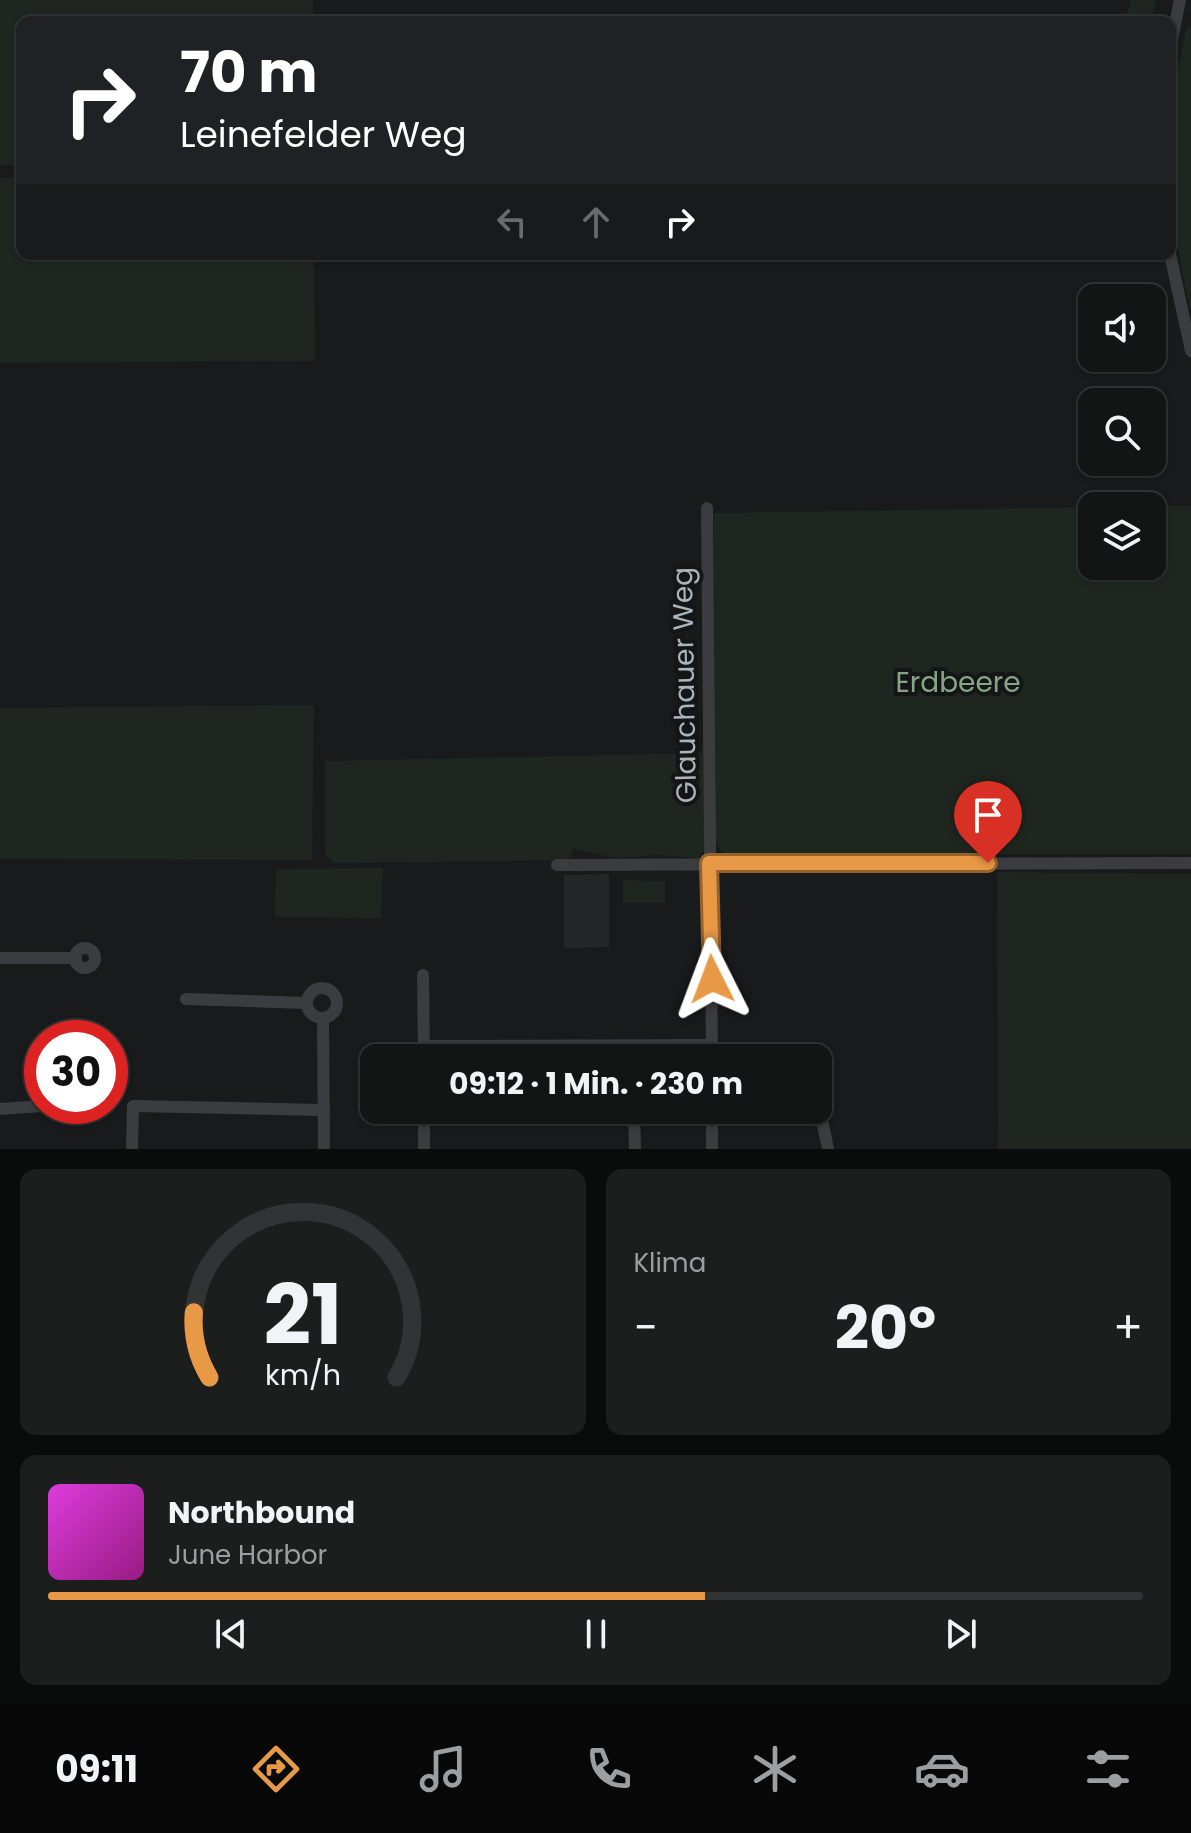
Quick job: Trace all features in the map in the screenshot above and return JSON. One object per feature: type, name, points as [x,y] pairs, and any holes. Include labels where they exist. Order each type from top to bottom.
[{"type":"street","points":[[1176,20],[1180,0]]},
{"type":"street","points":[[1171,260],[1191,351]]},
{"type":"street","name":"Glauchauer Weg","points":[[707,508],[712,1044]]},
{"type":"street","points":[[557,865],[1191,863]]},
{"type":"street","points":[[0,958],[76,958]]},
{"type":"street","points":[[423,975],[424,1044]]},
{"type":"street","points":[[307,1003],[315,990],[325,988],[334,994],[337,1009],[323,1018]]},
{"type":"street","points":[[186,999],[307,1003]]},
{"type":"street","points":[[307,1003],[311,1013],[323,1018]]},
{"type":"street","points":[[323,1018],[324,1149]]},
{"type":"street","points":[[132,1149],[133,1106],[324,1110]]},
{"type":"street","points":[[0,1109],[24,1107]]},
{"type":"street","points":[[424,1124],[424,1149]]},
{"type":"street","points":[[634,1124],[635,1149]]},
{"type":"street","points":[[712,1124],[712,1149]]},
{"type":"street","points":[[823,1124],[828,1149]]},
{"type":"shaded area","points":[[609,874],[609,947],[564,948],[564,875]]},
{"type":"green space","points":[[0,0],[313,0],[313,16],[16,16],[16,165],[0,165]]},
{"type":"green space","points":[[1131,0],[1156,0],[1152,16],[1127,16]]},
{"type":"green space","points":[[1187,26],[1191,27],[1191,312],[1176,229],[1176,91]]},
{"type":"green space","points":[[0,178],[16,178],[16,260],[314,260],[315,361],[0,363]]},
{"type":"green space","name":"Erdbeere","points":[[1166,506],[1191,506],[1191,854],[723,854],[716,843],[714,513],[1078,507],[1078,580],[1166,580]]},
{"type":"green space","points":[[314,705],[312,860],[0,859],[0,708]]},
{"type":"green space","points":[[703,753],[705,849],[699,858],[658,855],[616,858],[573,849],[570,858],[559,860],[333,863],[325,855],[325,761]]},
{"type":"green space","points":[[383,868],[381,918],[275,917],[276,869]]},
{"type":"green space","points":[[997,872],[1191,874],[1191,1149],[998,1149]]},
{"type":"green space","points":[[623,880],[665,881],[665,903],[623,903]]},
{"type":"route","points":[[712,979],[709,863],[988,863]]}]
